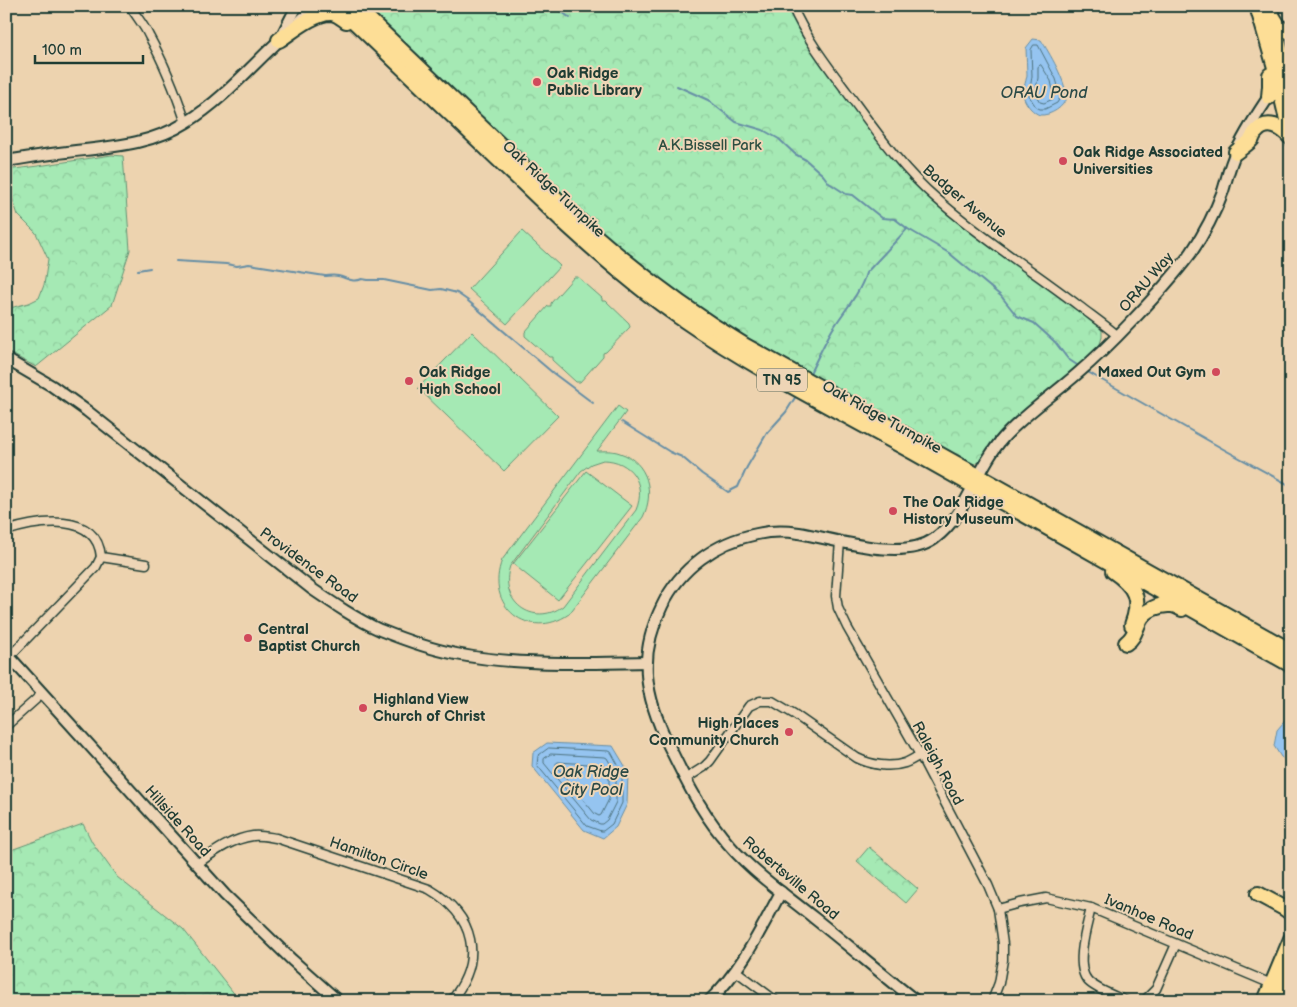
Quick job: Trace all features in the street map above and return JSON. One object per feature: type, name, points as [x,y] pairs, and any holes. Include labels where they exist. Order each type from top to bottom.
[{"type":"highway","name":"Oak Ridge Turnpike","points":[[338,6],[559,218],[604,259],[670,310],[721,344],[1291,651]]},
{"type":"highway","name":"Oak Ridge Turnpike","points":[[355,6],[364,12],[592,233],[653,284],[714,327],[976,481],[1048,528],[1291,665]]},
{"type":"highway","points":[[1252,6],[1270,73],[1269,96]]},
{"type":"highway","points":[[1265,7],[1280,28],[1291,32]]},
{"type":"highway","points":[[1265,7],[1288,66],[1291,91]]},
{"type":"highway","points":[[1265,7],[1274,64],[1291,138]]},
{"type":"highway","points":[[279,40],[312,18],[334,13],[350,25],[410,82],[432,96]]},
{"type":"highway","points":[[1236,152],[1251,140],[1263,126],[1271,125],[1281,128],[1291,138]]},
{"type":"highway","points":[[1048,528],[1081,552],[1123,578],[1130,586],[1136,598],[1137,609],[1132,627],[1126,638],[1126,643],[1132,639],[1140,618],[1144,614],[1154,608],[1169,605],[1180,608],[1206,622],[1242,637],[1291,671]]},
{"type":"highway","points":[[1258,633],[1285,641],[1291,645]]},
{"type":"highway","points":[[1291,903],[1258,894],[1291,913]]},
{"type":"highway","points":[[1278,991],[1291,939]]},
{"type":"highway","points":[[1265,1001],[1278,991],[1291,970]]},
{"type":"street","points":[[130,6],[152,42],[176,94],[186,123]]},
{"type":"street","points":[[279,40],[297,6]]},
{"type":"street","points":[[6,161],[136,143],[186,123],[214,103],[315,6]]},
{"type":"street","name":"Badger Avenue","points":[[792,6],[817,52],[907,171],[968,224],[1118,336]]},
{"type":"street","name":"ORAU Way","points":[[976,481],[997,445],[1004,437],[1082,370],[1118,336],[1173,277],[1193,250],[1208,225],[1222,194],[1236,152],[1288,66]]},
{"type":"street","name":"Providence Road","points":[[6,359],[52,386],[87,411],[312,589],[340,608],[376,628],[426,646],[457,654],[484,658],[566,663],[646,662]]},
{"type":"street","name":"Robertsville Road","points":[[916,1001],[750,867],[722,838],[702,809],[685,779],[657,720],[647,682],[646,662],[654,623],[667,595],[686,571],[715,549],[737,539],[777,532],[795,533],[892,550],[922,546],[931,541],[950,524],[976,481]]},
{"type":"street","points":[[6,532],[28,526],[60,522],[78,525],[96,539],[100,547],[101,557],[96,567],[8,655]]},
{"type":"street","name":"Raleigh Road","points":[[840,541],[836,596],[838,608],[920,756],[988,885],[998,909],[1003,944],[1003,960],[999,983],[992,1001]]},
{"type":"street","points":[[101,557],[146,564]]},
{"type":"street","name":"Hillside Road","points":[[8,655],[250,920],[338,1001]]},
{"type":"street","points":[[6,726],[42,694]]},
{"type":"street","points":[[685,779],[710,762],[749,706],[760,701],[772,701],[864,762],[893,765],[905,763],[920,756]]},
{"type":"street","name":"Hamilton Circle","points":[[197,864],[232,841],[254,836],[276,838],[429,889],[451,904],[462,918],[469,937],[472,954],[468,971],[462,986],[451,1001]]},
{"type":"street","points":[[708,1001],[736,971],[756,940],[781,892]]},
{"type":"street","name":"Ivanhoe Road","points":[[998,909],[1046,898],[1091,908],[1176,944],[1278,991]]},
{"type":"street","points":[[1091,908],[1081,957],[1082,971],[1088,981],[1106,993],[1126,1001]]},
{"type":"street","points":[[1144,1001],[1156,989],[1176,944]]},
{"type":"street","points":[[736,971],[776,1001]]},
{"type":"green space","name":"A.K.Bissell Park","points":[[365,6],[789,6],[811,48],[898,164],[1097,323],[1102,331],[1100,344],[1081,364],[1003,429],[993,440],[982,458],[975,464],[965,464],[713,322],[602,237]]},
{"type":"green space","points":[[112,155],[123,156],[130,250],[112,305],[36,367],[6,351],[6,309],[29,303],[39,298],[44,285],[48,259],[36,233],[18,215],[6,179],[6,170]]},
{"type":"green space","points":[[522,231],[560,266],[507,324],[469,289]]},
{"type":"green space","points":[[574,277],[578,277],[602,298],[602,301],[606,301],[629,323],[630,327],[603,353],[603,356],[580,382],[576,382],[552,360],[552,357],[549,357],[525,336],[525,332],[548,306],[551,306],[551,303]]},
{"type":"green space","points":[[472,332],[558,416],[504,471],[418,388]]},
{"type":"green space","points":[[618,406],[626,412],[597,451],[617,452],[630,457],[637,463],[646,479],[648,489],[647,508],[643,517],[569,614],[554,622],[539,624],[525,621],[514,615],[505,605],[499,592],[498,577],[502,560]],"holes":[[[603,460],[613,461],[629,469],[638,483],[639,500],[636,510],[563,606],[552,612],[540,614],[530,612],[521,607],[514,600],[509,590],[510,566],[581,471],[591,464]]]},
{"type":"green space","points":[[586,471],[632,506],[558,600],[513,564]]},
{"type":"green space","points":[[83,824],[92,842],[117,877],[183,929],[240,1001],[6,1001],[6,849],[11,850]]},
{"type":"green space","points":[[869,847],[918,889],[906,903],[857,861]]},
{"type":"water","name":"ORAU Pond","points":[[1033,39],[1041,40],[1057,68],[1066,91],[1063,104],[1056,110],[1044,115],[1037,114],[1032,110],[1024,98],[1027,75],[1026,48]]},
{"type":"water","points":[[1291,716],[1291,763],[1281,757],[1274,746],[1277,730]]},
{"type":"water","name":"Oak Ridge City Pool","points":[[547,743],[613,746],[628,771],[627,804],[616,827],[603,838],[584,830],[532,766],[533,753]]},
{"type":"waterway","points":[[554,6],[570,18]]},
{"type":"waterway","points":[[677,86],[708,100],[736,122],[763,130],[779,139],[795,154],[806,160],[829,183],[846,194],[853,195],[882,218],[895,219],[908,229],[949,253],[1001,296],[1017,316],[1034,323],[1055,342],[1068,359],[1080,367]]},
{"type":"waterway","points":[[810,373],[832,330],[860,288],[866,273],[907,229]]},
{"type":"waterway","points":[[176,261],[237,266],[249,264],[325,276],[338,276],[353,280],[384,280],[457,293],[553,373],[593,403]]},
{"type":"waterway","points":[[138,270],[150,268]]},
{"type":"waterway","points":[[1086,371],[1291,486]]},
{"type":"waterway","points":[[622,422],[670,452],[682,457],[728,492],[738,487],[747,467],[767,433],[786,412],[796,396]]},
{"type":"place","name":"Oak Ridge Public Library","points":[[537,82]]},
{"type":"place","name":"Oak Ridge Associated Universities","points":[[1063,161]]},
{"type":"place","name":"Maxed Out Gym","points":[[1216,372]]},
{"type":"place","name":"Oak Ridge High School","points":[[409,381]]},
{"type":"place","name":"The Oak Ridge History Museum","points":[[893,511]]},
{"type":"place","name":"Central Baptist Church","points":[[248,638]]},
{"type":"place","name":"Highland View Church of Christ","points":[[363,708]]},
{"type":"place","name":"High Places Community Church","points":[[789,732]]}]
